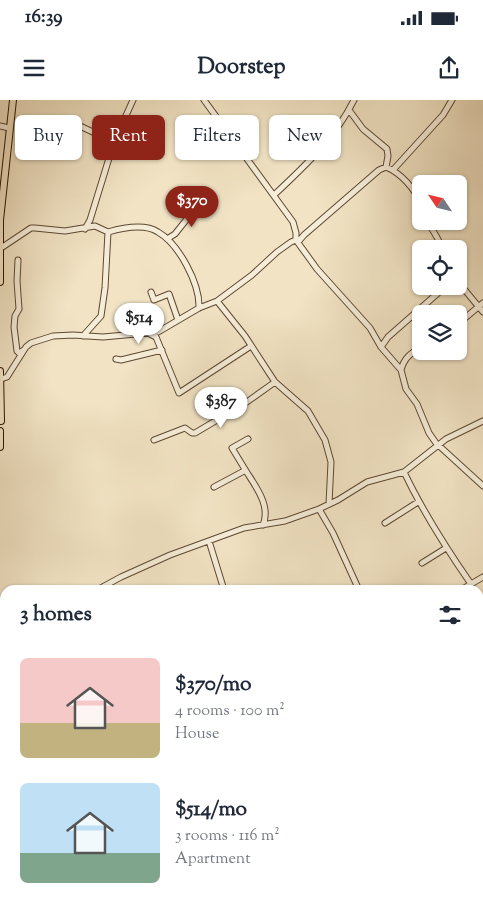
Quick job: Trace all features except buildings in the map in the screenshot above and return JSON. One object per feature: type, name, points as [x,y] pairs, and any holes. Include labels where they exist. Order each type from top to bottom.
[{"type":"main road","points":[[0,282],[0,220],[12,100]]},
{"type":"main road","points":[[0,371],[0,420],[3,426],[0,431],[0,447]]},
{"type":"street","points":[[126,115],[133,100]]},
{"type":"street","points":[[204,100],[293,222],[297,241],[317,269],[370,328],[381,347],[401,370],[406,388],[417,404],[429,433],[438,445],[483,486]]},
{"type":"street","points":[[274,195],[319,152],[354,100]]},
{"type":"street","points":[[393,170],[443,116],[452,100]]},
{"type":"street","points":[[349,110],[363,129],[387,149],[386,167]]},
{"type":"street","points":[[0,126],[10,128]]},
{"type":"street","points":[[85,228],[90,220],[108,160]]},
{"type":"street","points":[[18,260],[19,309],[15,316],[14,327],[17,351],[20,354],[31,343],[53,336],[103,337],[150,334],[158,332],[199,308],[217,301],[252,275],[276,252],[291,242],[297,241],[379,170],[386,167],[393,170],[412,188]]},
{"type":"street","points":[[167,239],[175,234],[202,200]]},
{"type":"street","points":[[1,248],[31,228],[65,231],[95,226],[108,232],[120,228],[140,228],[157,232],[167,239],[195,280],[200,298],[199,308]]},
{"type":"street","points":[[83,336],[101,316],[105,288],[108,232]]},
{"type":"street","points":[[467,291],[481,305],[483,312]]},
{"type":"street","points":[[151,292],[154,300],[169,294],[178,320]]},
{"type":"street","points":[[381,347],[388,337],[436,295]]},
{"type":"street","points":[[217,301],[275,382],[308,411],[325,440],[331,462],[329,504]]},
{"type":"street","points":[[467,316],[481,305]]},
{"type":"street","points":[[150,334],[156,336],[179,393],[251,346]]},
{"type":"street","points":[[1,379],[7,377],[26,347]]},
{"type":"street","points":[[116,359],[121,360],[162,350]]},
{"type":"street","points":[[401,370],[403,362],[412,352]]},
{"type":"street","points":[[154,440],[184,428],[195,433],[244,404],[275,382]]},
{"type":"street","points":[[106,585],[170,555],[244,528],[285,521],[319,509],[367,482],[404,472],[446,439],[483,421]]},
{"type":"street","points":[[248,439],[232,448],[263,501],[267,515],[263,525]]},
{"type":"street","points":[[214,487],[246,471]]},
{"type":"street","points":[[404,472],[418,502],[471,584],[483,577]]},
{"type":"street","points":[[386,524],[418,502]]},
{"type":"street","points":[[319,509],[334,533],[357,585]]},
{"type":"street","points":[[208,541],[222,585]]},
{"type":"street","points":[[422,563],[446,548]]}]
